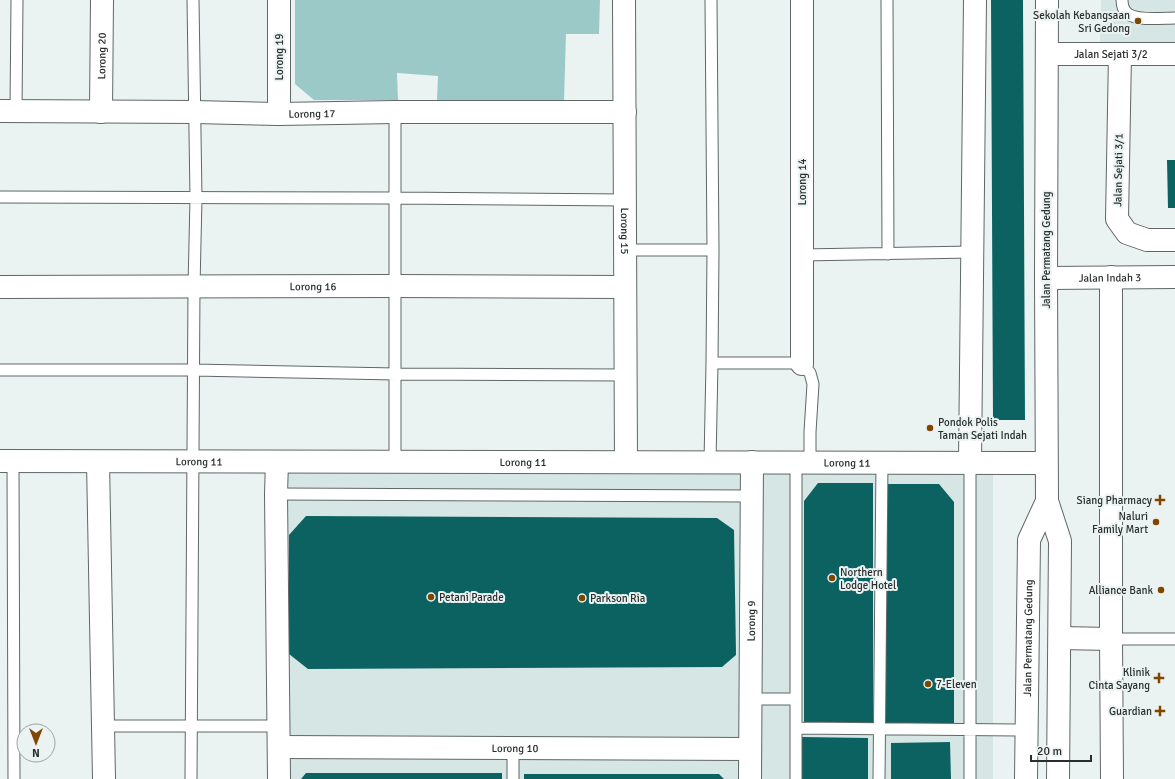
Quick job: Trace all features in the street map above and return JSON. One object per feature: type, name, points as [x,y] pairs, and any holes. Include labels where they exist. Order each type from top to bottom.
[{"type":"street","name":"Lorong 20","points":[[101,112],[102,0]]},
{"type":"street","name":"Lorong 19","points":[[279,0],[279,114]]},
{"type":"street","name":"Lorong 15","points":[[624,0],[626,462]]},
{"type":"street","name":"Lorong 14","points":[[802,0],[802,364]]},
{"type":"street","points":[[970,463],[975,0]]},
{"type":"street","name":"Jalan Permatang Gedung","points":[[1047,0],[1046,463],[1047,501],[1060,541],[1058,779]]},
{"type":"street","name":"Jalan Sejati 3/2","points":[[1047,54],[1175,54]]},
{"type":"street","name":"Jalan Sejati 3/1","points":[[1120,54],[1117,219],[1127,233],[1147,240],[1175,240]]},
{"type":"street","name":"Lorong 17","points":[[8,111],[279,114],[395,112],[625,112]]},
{"type":"street","points":[[1111,277],[1112,779]]},
{"type":"street","name":"Jalan Indah 3","points":[[1046,278],[1175,277]]},
{"type":"street","name":"Lorong 16","points":[[0,287],[625,286]]},
{"type":"street","name":"Lorong 11","points":[[7,461],[1046,463]]},
{"type":"street","points":[[98,462],[104,779]]},
{"type":"street","points":[[277,462],[276,494],[279,779]]},
{"type":"street","name":"Lorong 9","points":[[750,779],[752,462]]},
{"type":"street","name":"Jalan Permatang Gedung","points":[[1026,779],[1029,540],[1047,501]]},
{"type":"street","points":[[1060,638],[1111,639]]},
{"type":"street","name":"Lorong 10","points":[[279,736],[513,748],[750,748]]},
{"type":"lane","points":[[8,111],[17,0]]},
{"type":"lane","points":[[191,779],[192,462],[196,198],[193,0]]},
{"type":"lane","points":[[710,462],[713,250],[711,0]]},
{"type":"lane","points":[[888,0],[888,254]]},
{"type":"lane","points":[[1122,0],[1124,10],[1128,14],[1135,17],[1175,18]]},
{"type":"lane","points":[[395,112],[395,462]]},
{"type":"lane","points":[[0,197],[625,200]]},
{"type":"lane","points":[[625,250],[713,250]]},
{"type":"lane","points":[[802,255],[972,252]]},
{"type":"lane","points":[[712,363],[802,364],[810,373],[813,384],[810,432],[803,462],[796,699],[796,779]]},
{"type":"lane","points":[[0,370],[193,370],[396,374],[626,375]]},
{"type":"lane","points":[[7,461],[14,779]]},
{"type":"lane","points":[[879,779],[882,462]]},
{"type":"lane","points":[[970,463],[970,779]]},
{"type":"lane","points":[[276,494],[751,496]]},
{"type":"lane","points":[[1111,639],[1175,639]]},
{"type":"lane","points":[[750,699],[796,699]]},
{"type":"lane","points":[[103,726],[191,726],[279,736]]},
{"type":"lane","points":[[796,728],[1027,730]]},
{"type":"lane","points":[[513,748],[513,779]]},
{"type":"shaded area","points":[[295,0],[600,0],[599,34],[566,34],[564,101],[437,100],[438,76],[397,73],[398,100],[314,100],[295,84]]},
{"type":"shaded area","name":"Sekolah Kebangsaan Sri Gedong","points":[[1101,0],[1175,0],[1175,42],[1100,44]]},
{"type":"shaded area","points":[[274,470],[993,472],[993,779],[274,779]]},
{"type":"building","points":[[991,0],[1023,0],[1025,420],[993,420]]},
{"type":"building","points":[[1167,160],[1175,160],[1175,208],[1168,208]]},
{"type":"building","points":[[818,483],[873,483],[873,723],[804,723],[804,501]]},
{"type":"building","points":[[885,484],[939,484],[954,502],[954,724],[886,724]]},
{"type":"building","points":[[306,516],[717,518],[734,530],[736,655],[722,667],[308,669],[289,654],[289,535]]},
{"type":"building","points":[[802,737],[868,738],[868,779],[802,779]]},
{"type":"building","points":[[950,742],[951,779],[891,779],[891,743]]},
{"type":"building","points":[[306,773],[502,773],[502,779],[301,779]]},
{"type":"building","points":[[524,774],[719,774],[724,779],[524,779]]},
{"type":"place","name":"Sekolah Kebangsaan Sri Gedong","points":[[1138,21]]},
{"type":"place","name":"Pondok Polis Taman Sejati Indah","points":[[930,428]]},
{"type":"place","name":"Siang Pharmacy","points":[[1160,500]]},
{"type":"place","name":"Naluri Family Mart","points":[[1156,522]]},
{"type":"place","name":"Northern Lodge Hotel","points":[[832,578]]},
{"type":"place","name":"Alliance Bank","points":[[1161,590]]},
{"type":"place","name":"Petani Parade","points":[[431,597]]},
{"type":"place","name":"Parkson Ria","points":[[582,598]]},
{"type":"place","name":"Klinik Cinta Sayang","points":[[1159,678]]},
{"type":"place","name":"7-Eleven","points":[[928,684]]},
{"type":"place","name":"Guardian","points":[[1160,711]]}]
